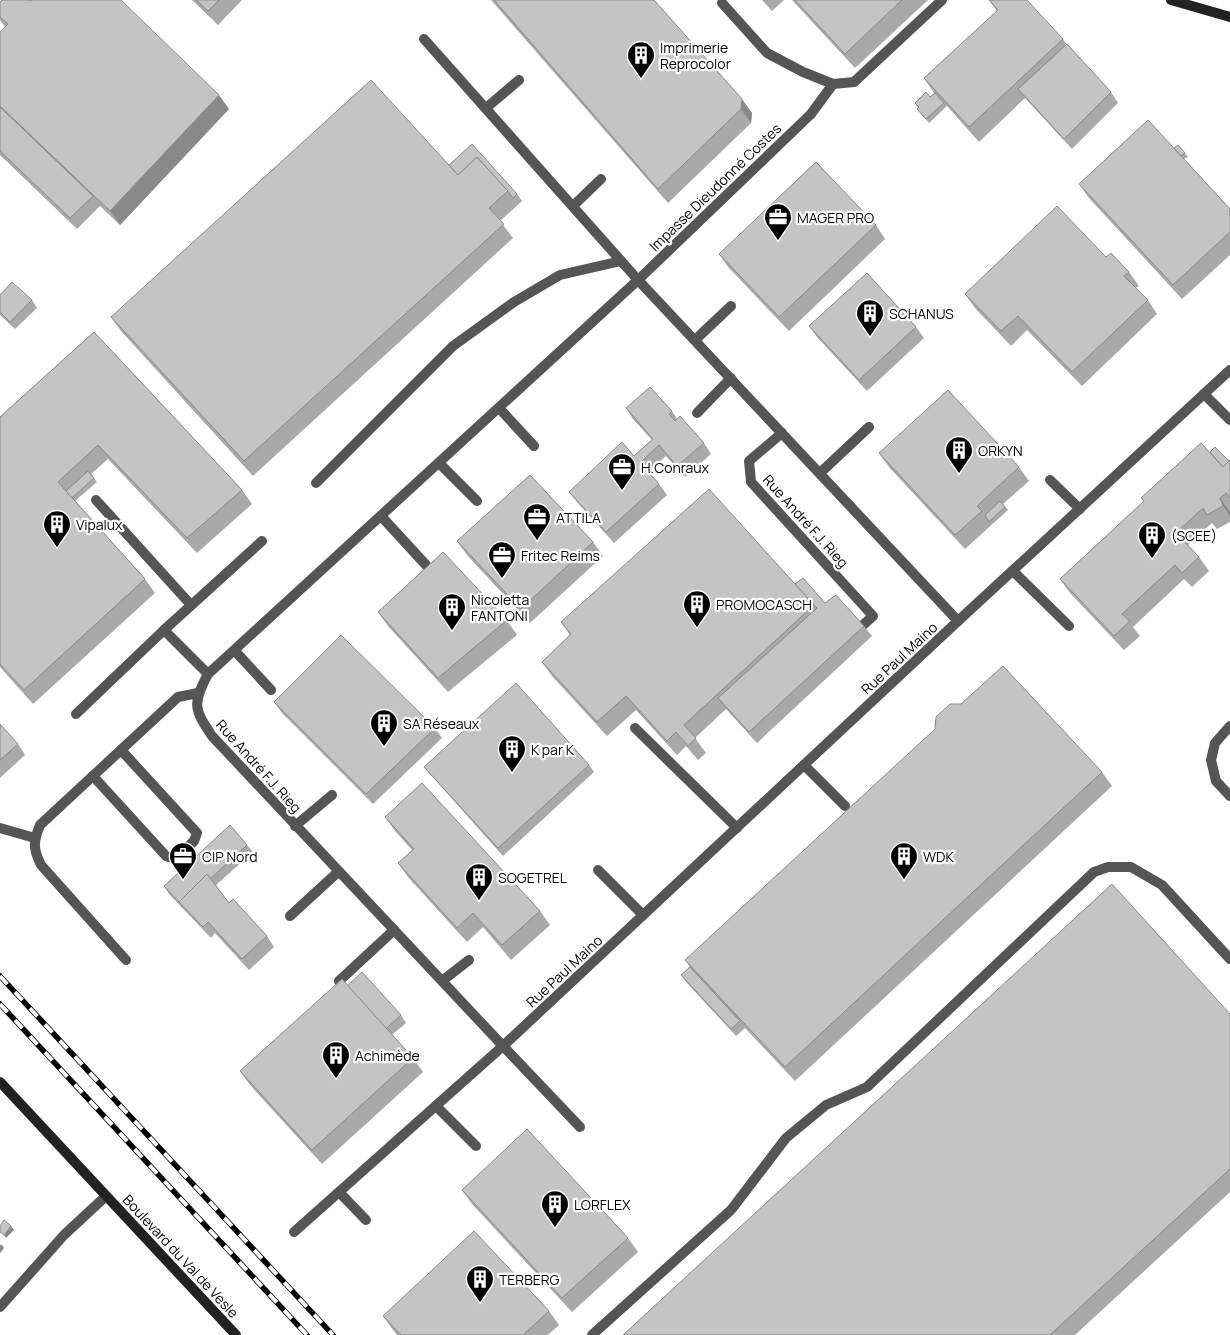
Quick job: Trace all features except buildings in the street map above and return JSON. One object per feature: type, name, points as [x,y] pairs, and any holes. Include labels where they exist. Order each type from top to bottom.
[{"type":"street","points":[[722,3],[767,52],[803,72],[833,84],[854,82],[942,0]]},
{"type":"street","points":[[1172,0],[1230,17]]},
{"type":"street","points":[[424,39],[638,280],[958,621]]},
{"type":"street","points":[[486,108],[519,80]]},
{"type":"street","name":"Impasse Dieudonné Costes","points":[[638,280],[811,114],[833,84]]},
{"type":"street","points":[[573,206],[600,179]]},
{"type":"street","points":[[316,483],[453,346],[514,302],[560,275],[621,260]]},
{"type":"street","points":[[126,960],[41,865],[35,852],[34,838],[40,825],[178,697],[198,693],[208,674],[638,280]]},
{"type":"street","points":[[695,340],[731,306]]},
{"type":"street","name":"Rue Paul Maino","points":[[294,1232],[503,1046],[1230,370]]},
{"type":"street","points":[[697,413],[731,378]]},
{"type":"street","points":[[1204,394],[1230,420]]},
{"type":"street","points":[[499,408],[534,446]]},
{"type":"street","points":[[820,473],[869,427]]},
{"type":"street","name":"Rue André F.J. Rieg","points":[[782,433],[749,461],[751,482],[873,616],[862,626]]},
{"type":"street","points":[[439,463],[477,501]]},
{"type":"street","points":[[1050,480],[1080,509]]},
{"type":"street","points":[[96,500],[191,605]]},
{"type":"street","points":[[381,516],[426,565]]},
{"type":"street","points":[[76,714],[164,630],[262,541]]},
{"type":"street","points":[[1013,571],[1069,626]]},
{"type":"street","points":[[164,630],[208,674]]},
{"type":"street","points":[[235,651],[271,690]]},
{"type":"street","name":"Rue André F.J. Rieg","points":[[198,693],[198,714],[212,736],[503,1046]]},
{"type":"street","points":[[1230,726],[1215,743],[1211,760],[1216,781],[1230,796]]},
{"type":"street","points":[[635,728],[736,828]]},
{"type":"street","points":[[92,776],[166,856],[175,859],[194,841],[197,833],[122,750]]},
{"type":"street","points":[[804,765],[845,806]]},
{"type":"street","name":"Rue André F.J. Rieg","points":[[295,826],[332,795]]},
{"type":"street","points":[[0,828],[34,838]]},
{"type":"street","points":[[592,1335],[732,1210],[786,1138],[826,1105],[867,1087],[1094,872],[1108,867],[1131,867],[1162,885],[1230,959]]},
{"type":"street","points":[[598,870],[643,916]]},
{"type":"street","points":[[290,916],[338,872]]},
{"type":"street","points":[[339,981],[394,931]]},
{"type":"street","points":[[442,981],[469,960]]},
{"type":"street","points":[[503,1046],[580,1127]]},
{"type":"street","name":"Boulevard du Val de Vesle","points":[[0,1082],[236,1335]]},
{"type":"street","points":[[436,1106],[476,1146]]},
{"type":"street","points":[[340,1192],[366,1220]]},
{"type":"street","name":"Boulevard du Val de Vesle","points":[[0,1307],[64,1235],[106,1196]]},
{"type":"railway","points":[[0,976],[333,1335]]},
{"type":"railway","points":[[0,1004],[307,1335]]},
{"type":"place","name":"Imprimerie Reprocolor","points":[[641,79]]},
{"type":"place","name":"MAGER PRO","points":[[778,241]]},
{"type":"place","name":"SCHANUS","points":[[870,337]]},
{"type":"place","name":"ORKYN","points":[[959,474]]},
{"type":"place","name":"H.Conraux","points":[[622,491]]},
{"type":"place","name":"ATTILA","points":[[537,541]]},
{"type":"place","name":"Vipalux","points":[[57,548]]},
{"type":"place","name":"(SCEE)","points":[[1152,559]]},
{"type":"place","name":"Fritec Reims","points":[[502,579]]},
{"type":"place","name":"PROMOCASCH","points":[[697,628]]},
{"type":"place","name":"Nicoletta FANTONI","points":[[452,631]]},
{"type":"place","name":"SA Réseaux","points":[[384,747]]},
{"type":"place","name":"K par K","points":[[512,773]]},
{"type":"place","name":"CIP Nord","points":[[183,880]]},
{"type":"place","name":"WDK","points":[[904,880]]},
{"type":"place","name":"SOGETREL","points":[[479,901]]},
{"type":"place","name":"Achimède","points":[[336,1079]]},
{"type":"place","name":"LORFLEX","points":[[555,1228]]},
{"type":"place","name":"TERBERG","points":[[480,1303]]}]
